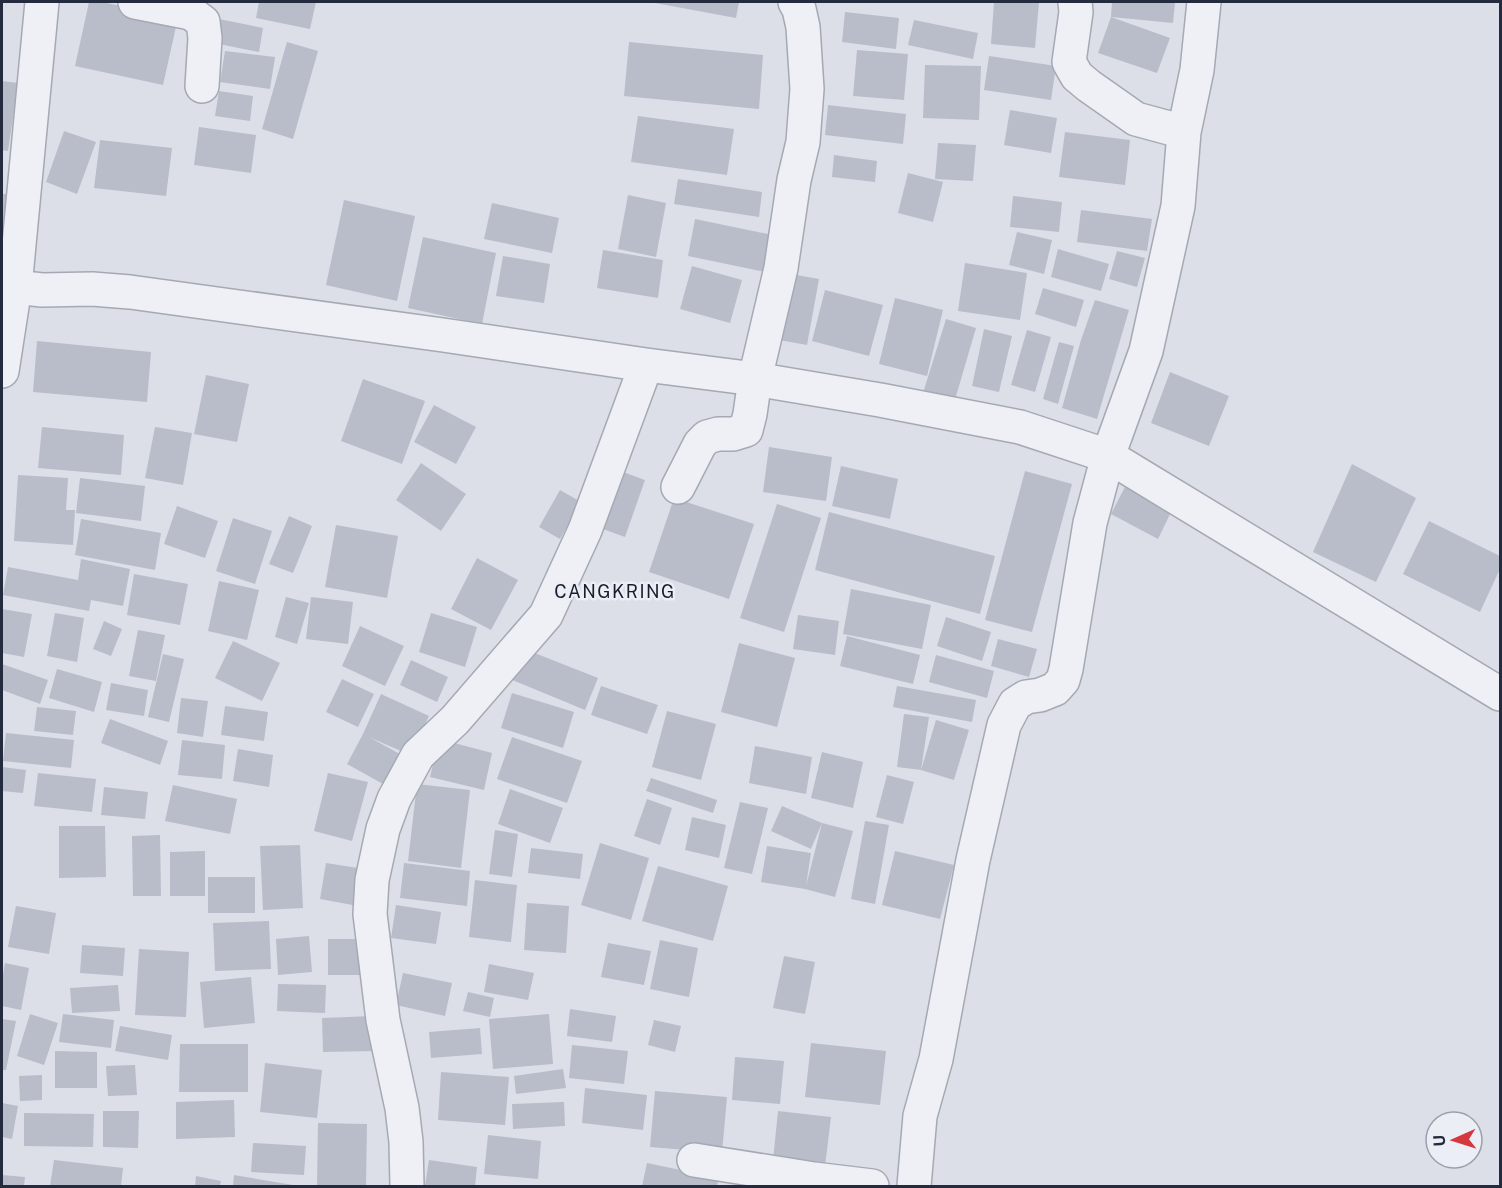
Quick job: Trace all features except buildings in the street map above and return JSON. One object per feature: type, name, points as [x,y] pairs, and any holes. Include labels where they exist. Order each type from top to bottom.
[{"type":"street","points":[[2,371],[15,287],[42,2]]},
{"type":"street","points":[[135,2],[191,13],[203,22],[205,38],[202,86]]},
{"type":"street","points":[[678,487],[699,444],[707,437],[746,430],[750,414],[755,379],[781,268],[794,180],[803,142],[807,89],[803,27],[795,2]]},
{"type":"street","points":[[1075,2],[1076,12],[1070,62],[1077,76],[1136,119],[1184,132]]},
{"type":"street","points":[[914,1186],[920,1116],[936,1059],[973,860],[1004,725],[1015,704],[1026,697],[1055,689],[1063,680],[1090,523],[1108,456],[1146,351],[1178,207],[1184,132],[1197,70],[1204,2]]},
{"type":"street","points":[[15,287],[42,290],[92,289],[130,292],[443,334],[755,379],[1020,427],[1108,456],[1500,694]]},
{"type":"street","points":[[406,1186],[406,1142],[402,1108],[383,1020],[370,914],[372,880],[382,829],[394,799],[417,756],[455,720],[546,615],[585,530],[646,365]]},
{"type":"street","points":[[694,1160],[872,1186]]},
{"type":"district","name":"CANGKRING","points":[[615,591]]}]
